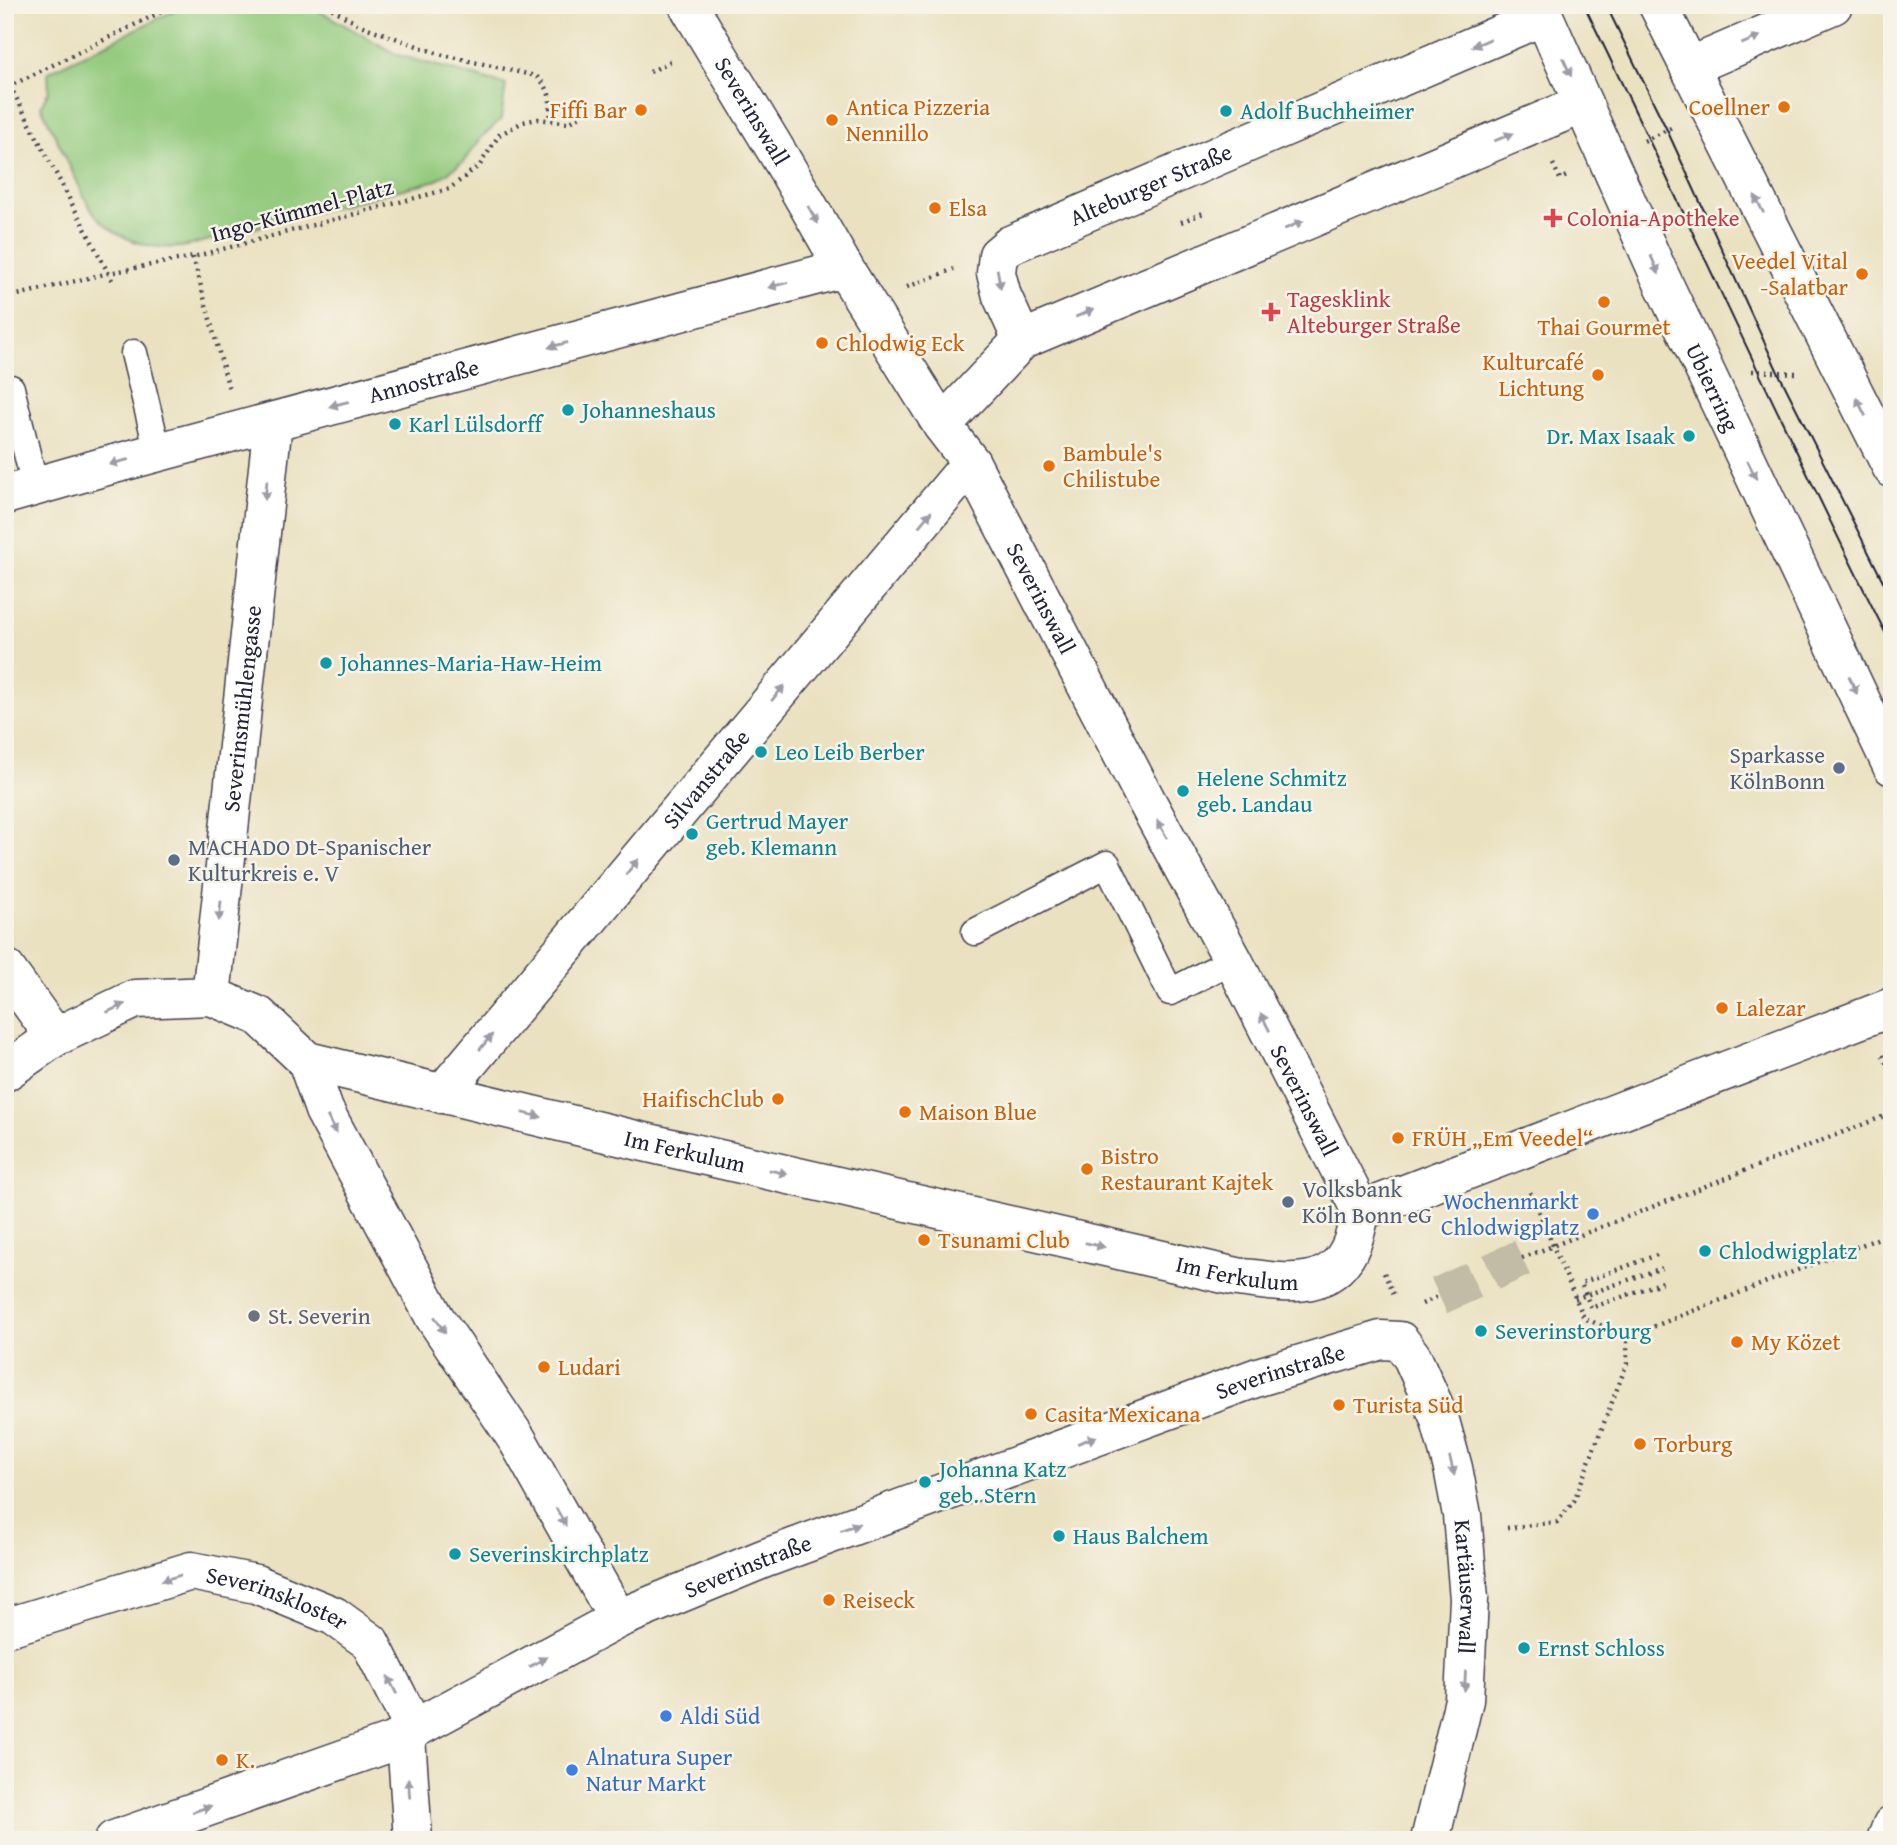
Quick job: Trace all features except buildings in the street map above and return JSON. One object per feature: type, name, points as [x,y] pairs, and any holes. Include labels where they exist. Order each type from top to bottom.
[{"type":"street","name":"Severinswall","points":[[688,5],[844,268],[942,425],[971,463],[1145,798],[1233,960],[1361,1211]]},
{"type":"street","points":[[1658,5],[1892,468]]},
{"type":"street","points":[[1689,68],[1833,5]]},
{"type":"street","name":"Ubierring","points":[[1541,10],[1664,284],[1892,766]]},
{"type":"street","name":"Alteburger Straße","points":[[998,255],[1010,245],[1541,10]]},
{"type":"street","points":[[942,425],[1022,340],[1583,104]]},
{"type":"street","points":[[998,255],[996,273],[1002,296],[1022,340]]},
{"type":"street","name":"Annostraße","points":[[21,491],[844,268]]},
{"type":"street","name":"Severinsmühlengasse","points":[[211,996],[273,422]]},
{"type":"street","name":"Silvanstraße","points":[[442,1094],[971,463]]},
{"type":"street","points":[[5,968],[54,1037]]},
{"type":"street","points":[[5,1072],[54,1037],[135,999],[211,996],[260,1016],[307,1061],[324,1110],[435,1318],[518,1441],[618,1619]]},
{"type":"street","points":[[1361,1211],[1892,1007]]},
{"type":"street","name":"Im Ferkulum","points":[[307,1061],[667,1147],[1249,1278],[1306,1283],[1327,1275],[1342,1261],[1352,1244],[1361,1211]]},
{"type":"street","name":"Severinstraße","points":[[114,1840],[410,1733],[618,1619],[763,1559],[1258,1377],[1381,1340],[1400,1341]]},
{"type":"street","name":"Kartäuserwall","points":[[1400,1341],[1412,1357],[1439,1417],[1465,1534],[1469,1599],[1464,1700],[1430,1840]]},
{"type":"street","name":"Severinskloster","points":[[5,1628],[191,1572],[256,1584],[334,1616],[369,1642],[410,1733]]},
{"type":"street","points":[[410,1733],[413,1840]]},
{"type":"street","points":[[1886,1840],[1892,1825]]},
{"type":"lane","points":[[134,353],[158,452]]},
{"type":"lane","points":[[11,388],[32,474],[21,491]]},
{"type":"lane","points":[[975,932],[1107,864],[1170,992],[1233,960]]},
{"type":"path","points":[[8,88],[175,5]]},
{"type":"path","points":[[326,5],[357,24],[439,54],[536,76],[544,82],[549,92],[550,121]]},
{"type":"path","points":[[5,75],[8,88],[112,280]]},
{"type":"path","points":[[1533,125],[1560,179],[1711,111]]},
{"type":"path","name":"Ingo-Kümmel-Platz","points":[[5,298],[109,273],[193,257],[449,190],[480,165],[499,135],[523,122],[538,119],[569,123],[580,116]]},
{"type":"path","points":[[867,303],[998,255]]},
{"type":"path","points":[[193,257],[234,407],[273,422]]},
{"type":"path","points":[[1743,370],[1796,373],[1803,369]]},
{"type":"path","points":[[1522,1258],[1892,1113]]},
{"type":"path","points":[[1513,1152],[1584,1318],[1627,1337],[1892,1233]]},
{"type":"path","points":[[1657,1255],[1581,1283],[1591,1308],[1666,1281]]},
{"type":"path","points":[[1575,1300],[1662,1268]]},
{"type":"path","points":[[1465,1534],[1557,1522],[1574,1501],[1627,1363],[1627,1337]]},
{"type":"green space","points":[[186,5],[309,5],[398,55],[506,85],[501,119],[482,137],[463,162],[437,180],[187,246],[160,247],[134,241],[110,228],[86,201],[41,106],[49,90],[48,72]]},
{"type":"tunnel","points":[[1439,1296],[1522,1258]]},
{"type":"tram line","points":[[1584,5],[1813,487],[1892,646]]},
{"type":"tram line","points":[[1606,5],[1667,130],[1778,372],[1892,599]]},
{"type":"place","name":"Coellner","points":[[1784,107]]},
{"type":"place","name":"Fiffi Bar","points":[[641,110]]},
{"type":"place","name":"Adolf Buchheimer","points":[[1226,111]]},
{"type":"place","name":"Antica Pizzeria Nennillo","points":[[832,120]]},
{"type":"place","name":"Elsa","points":[[935,208]]},
{"type":"place","name":"Colonia-Apotheke","points":[[1553,218]]},
{"type":"place","name":"Veedel Vital -Salatbar","points":[[1862,274]]},
{"type":"place","name":"Thai Gourmet","points":[[1604,302]]},
{"type":"place","name":"Tagesklink Alteburger Straße","points":[[1271,312]]},
{"type":"place","name":"Chlodwig Eck","points":[[822,343]]},
{"type":"place","name":"Kulturcafé Lichtung","points":[[1598,375]]},
{"type":"place","name":"Johanneshaus","points":[[568,410]]},
{"type":"place","name":"Karl Lülsdorff","points":[[395,424]]},
{"type":"place","name":"Dr. Max Isaak","points":[[1689,436]]},
{"type":"place","name":"Bambule's Chilistube","points":[[1049,466]]},
{"type":"place","name":"Johannes-Maria-Haw-Heim","points":[[326,663]]},
{"type":"place","name":"Leo Leib Berber","points":[[761,752]]},
{"type":"place","name":"Sparkasse KölnBonn","points":[[1839,768]]},
{"type":"place","name":"Helene Schmitz geb. Landau","points":[[1183,791]]},
{"type":"place","name":"Gertrud Mayer geb. Klemann","points":[[692,834]]},
{"type":"place","name":"MACHADO Dt-Spanischer Kulturkreis e. V","points":[[174,860]]},
{"type":"place","name":"Lalezar","points":[[1722,1008]]},
{"type":"place","name":"HaifischClub","points":[[778,1099]]},
{"type":"place","name":"Maison Blue","points":[[905,1112]]},
{"type":"place","name":"FRÜH „Em Veedel“","points":[[1398,1138]]},
{"type":"place","name":"Bistro Restaurant Kajtek","points":[[1087,1169]]},
{"type":"place","name":"Volksbank Köln Bonn eG","points":[[1288,1202]]},
{"type":"place","name":"Wochenmarkt Chlodwigplatz","points":[[1593,1214]]},
{"type":"place","name":"Tsunami Club","points":[[924,1240]]},
{"type":"place","name":"Chlodwigplatz","points":[[1705,1251]]},
{"type":"place","name":"St. Severin","points":[[254,1316]]},
{"type":"place","name":"Severinstorburg","points":[[1481,1331]]},
{"type":"place","name":"My Közet","points":[[1737,1342]]},
{"type":"place","name":"Ludari","points":[[544,1367]]},
{"type":"place","name":"Turista Süd","points":[[1339,1405]]},
{"type":"place","name":"Casita Mexicana","points":[[1031,1414]]},
{"type":"place","name":"Torburg","points":[[1640,1444]]},
{"type":"place","name":"Johanna Katz geb. Stern","points":[[925,1482]]},
{"type":"place","name":"Haus Balchem","points":[[1059,1536]]},
{"type":"place","name":"Severinskirchplatz","points":[[455,1554]]},
{"type":"place","name":"Reiseck","points":[[829,1600]]},
{"type":"place","name":"Ernst Schloss","points":[[1524,1648]]},
{"type":"place","name":"Aldi Süd","points":[[666,1716]]},
{"type":"place","name":"K.","points":[[222,1760]]},
{"type":"place","name":"Alnatura Super Natur Markt","points":[[572,1770]]}]
